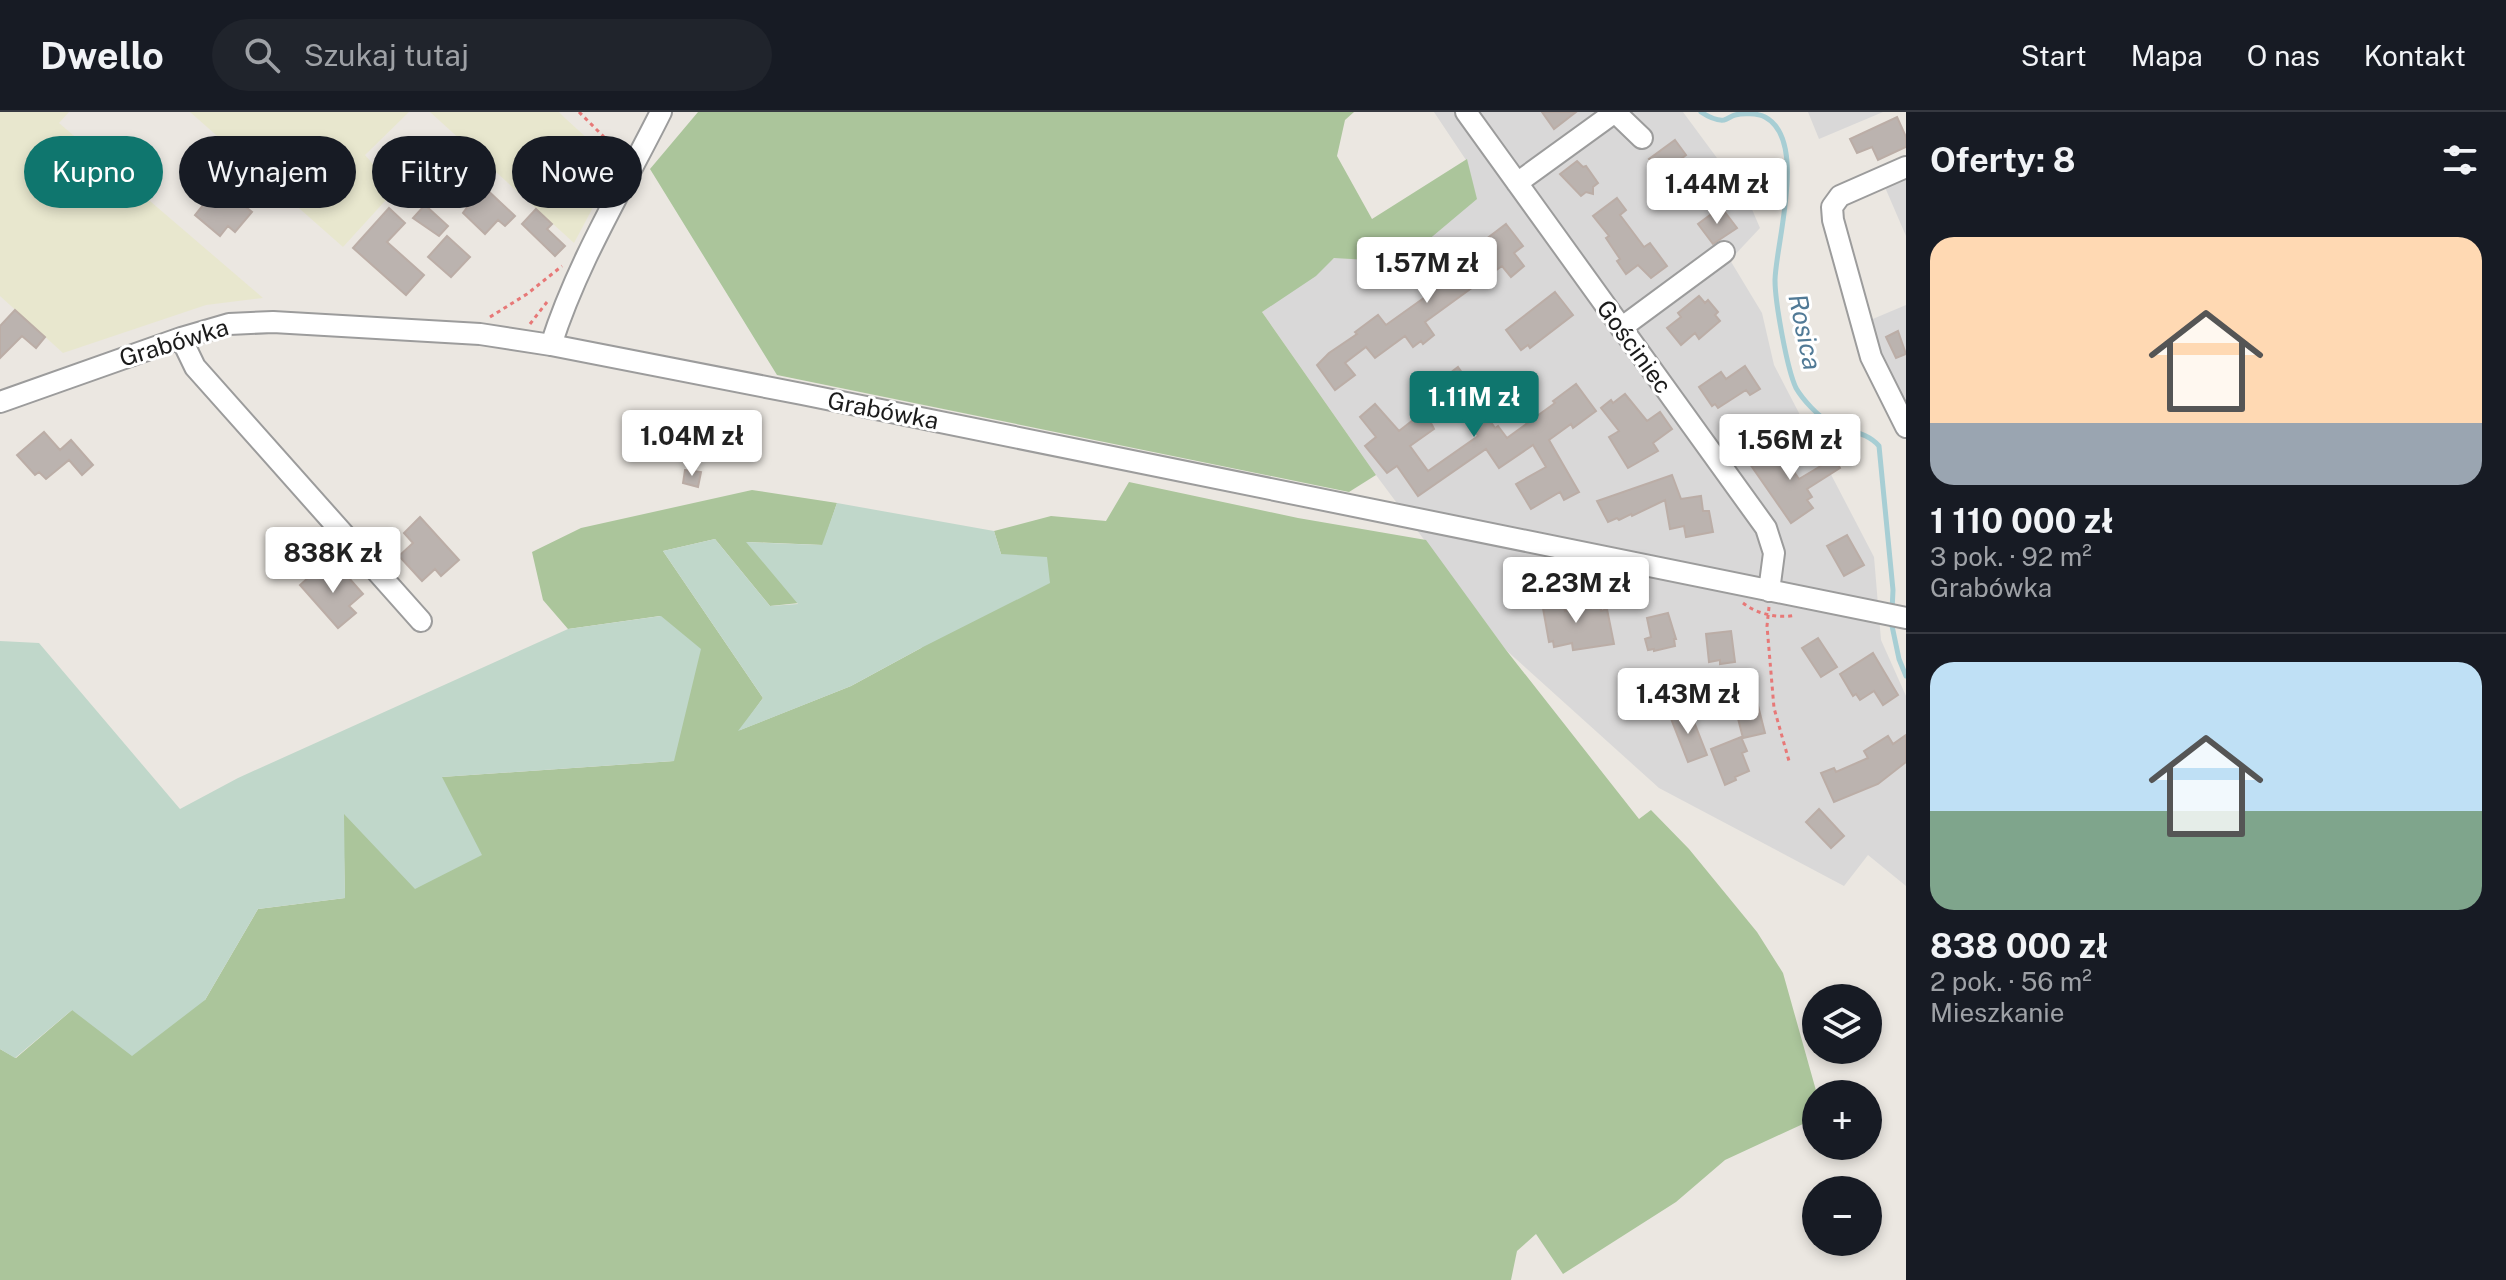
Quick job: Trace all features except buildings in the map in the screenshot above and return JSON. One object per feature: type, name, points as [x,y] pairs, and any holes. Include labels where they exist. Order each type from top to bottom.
[{"type":"street","points":[[642,150],[661,112]]},
{"type":"street","name":"Gościniec","points":[[1466,112],[1766,528],[1774,553],[1769,591]]},
{"type":"street","points":[[1517,183],[1615,112],[1642,138]]},
{"type":"street","points":[[1906,167],[1840,196],[1832,207],[1871,357],[1906,427]]},
{"type":"street","points":[[551,345],[570,289],[612,208]]},
{"type":"street","points":[[1621,328],[1724,252]]},
{"type":"street","name":"Grabówka","points":[[0,402],[229,324],[273,322],[480,334],[551,345],[1898,616]]},
{"type":"street","points":[[181,338],[195,367],[421,621]]},
{"type":"path","points":[[579,112],[605,136]]},
{"type":"path","points":[[488,319],[560,268]]},
{"type":"path","points":[[1769,591],[1767,626],[1774,708],[1789,761]]},
{"type":"shaded area","points":[[1434,112],[1683,112],[1748,200],[1760,228],[1730,260],[1762,313],[1774,365],[1874,557],[1881,640],[1906,696],[1906,886],[1868,855],[1844,886],[1659,788],[1506,650],[1376,475],[1262,312],[1466,160]]},
{"type":"shaded area","points":[[1808,112],[1883,112],[1819,139]]},
{"type":"shaded area","points":[[1906,176],[1906,236],[1884,185]]},
{"type":"shaded area","points":[[1906,305],[1906,410],[1879,359],[1868,321]]},
{"type":"green space","points":[[0,112],[69,112],[59,123],[74,136],[24,136],[24,208],[158,208],[263,298],[206,305],[63,353],[0,296]]},
{"type":"green space","points":[[190,112],[409,112],[384,136],[372,136],[372,148],[365,155],[372,163],[372,208],[379,208],[343,247],[299,208],[356,208],[356,136],[217,136]]},
{"type":"green space","points":[[430,112],[559,112],[585,136],[512,136],[512,187],[496,172],[496,136],[456,136]]},
{"type":"green space","points":[[698,112],[1354,112],[1345,120],[1337,156],[1372,219],[1467,159],[1477,199],[1402,262],[1334,258],[1316,276],[1262,312],[1376,475],[1349,492],[777,375],[650,169]]},
{"type":"green space","points":[[536,208],[593,208],[574,243]]},
{"type":"green space","points":[[1129,482],[1298,518],[1426,540],[1506,650],[1639,819],[1651,810],[1689,849],[1757,932],[1783,973],[1802,1041],[1802,1064],[1809,1064],[1813,1080],[1802,1080],[1802,1124],[1725,1160],[1676,1202],[1563,1274],[1536,1234],[1517,1251],[1511,1280],[0,1280],[0,1049],[16,1058],[72,1010],[205,1000],[258,909],[345,898],[343,813],[441,777],[674,761],[660,616],[568,629],[543,600],[532,552],[581,528],[752,490],[837,503],[823,545],[747,542],[799,603],[770,606],[715,539],[663,551],[763,698],[740,730],[851,686],[921,648],[1001,554],[994,531],[1051,516],[1106,521]]},
{"type":"green space","points":[[837,503],[994,531],[1001,554],[1047,557],[1050,583],[851,686],[738,731],[763,698],[663,551],[715,539],[770,606],[798,604],[746,542],[822,545]]},
{"type":"green space","points":[[661,616],[701,649],[674,761],[442,777],[482,855],[415,889],[344,814],[345,898],[258,909],[205,1000],[132,1056],[72,1010],[15,1058],[0,1049],[0,641],[39,643],[180,809],[238,778],[568,629]]},
{"type":"waterway","name":"Rosica","points":[[1701,112],[1721,120],[1742,114],[1765,117],[1778,129],[1785,147],[1786,192],[1775,280],[1785,351],[1796,388],[1811,407],[1830,423],[1862,435],[1879,446],[1893,590],[1892,611]]},
{"type":"waterway","name":"Rosica","points":[[1891,621],[1906,676]]}]
